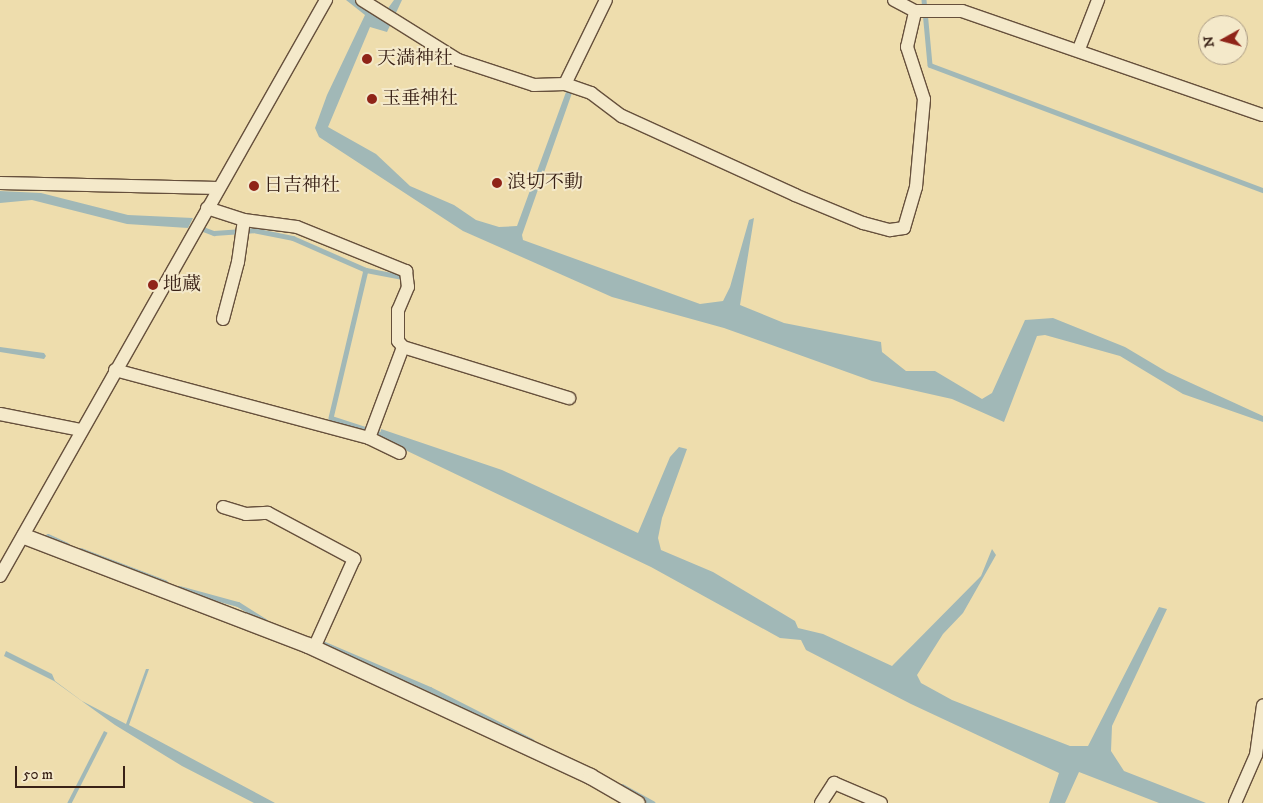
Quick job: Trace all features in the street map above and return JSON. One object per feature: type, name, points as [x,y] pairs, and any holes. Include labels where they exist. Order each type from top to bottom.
[{"type":"street","points":[[0,576],[326,0]]},
{"type":"street","points":[[362,0],[458,60],[534,85],[565,84],[591,92],[622,116],[796,195],[863,223],[904,228],[916,187],[924,99],[907,47],[915,10]]},
{"type":"street","points":[[565,84],[606,0]]},
{"type":"street","points":[[894,0],[915,10],[962,11],[1079,48],[1263,115]]},
{"type":"street","points":[[1079,48],[1098,0]]},
{"type":"street","points":[[0,183],[218,188]]},
{"type":"street","points":[[207,208],[243,226],[297,228],[406,271],[408,287],[398,310],[398,341],[403,347],[569,398]]},
{"type":"street","points":[[223,319],[243,226]]},
{"type":"street","points":[[369,438],[403,347]]},
{"type":"street","points":[[115,370],[369,438],[400,453]]},
{"type":"street","points":[[0,414],[81,430]]},
{"type":"street","points":[[223,506],[246,514],[268,513],[354,559],[314,648]]},
{"type":"street","points":[[24,536],[314,648],[590,776],[636,803]]},
{"type":"street","points":[[1235,803],[1256,755],[1263,705]]},
{"type":"street","points":[[821,803],[834,783],[881,803]]},
{"type":"water","points":[[346,0],[355,0],[381,18],[394,0],[402,0],[387,32],[370,27],[328,127],[376,154],[410,186],[454,205],[476,220],[499,227],[517,226],[566,92],[572,93],[522,235],[523,240],[700,304],[723,301],[730,287],[749,220],[754,218],[740,305],[784,323],[881,342],[882,352],[906,371],[935,371],[982,399],[992,393],[1025,320],[1053,318],[1125,347],[1167,372],[1263,416],[1263,422],[1183,394],[1120,356],[1045,335],[1037,336],[1004,422],[952,399],[872,381],[724,328],[612,297],[463,231],[319,137],[315,128],[327,95],[365,15]]},
{"type":"water","points":[[0,191],[41,193],[128,215],[193,218],[188,228],[127,224],[32,200],[0,203]]},
{"type":"water","points":[[0,347],[44,353],[46,356],[44,359],[0,352]]},
{"type":"water","points":[[381,429],[502,470],[638,533],[670,457],[679,447],[687,449],[662,518],[658,538],[661,550],[713,572],[795,621],[798,628],[823,634],[892,666],[981,576],[992,549],[996,555],[963,613],[943,634],[917,675],[921,683],[952,700],[1070,746],[1088,746],[1159,607],[1167,609],[1112,726],[1111,751],[1124,771],[1206,803],[1159,803],[1079,772],[1065,803],[1049,803],[1059,773],[911,704],[806,650],[801,640],[780,638],[651,567],[380,438]]},
{"type":"water","points":[[6,651],[52,674],[55,681],[82,701],[126,724],[146,669],[149,669],[129,725],[275,803],[254,803],[182,766],[115,725],[54,681],[4,656]]},
{"type":"water","points":[[104,731],[108,733],[72,803],[67,803]]},
{"type":"waterway","points":[[924,0],[930,65],[1263,190]]},
{"type":"waterway","points":[[198,227],[214,233],[253,230],[293,238],[366,270],[402,277]]},
{"type":"waterway","points":[[366,270],[331,418],[384,435]]},
{"type":"waterway","points":[[48,536],[67,545]]},
{"type":"waterway","points":[[81,550],[165,582]]},
{"type":"waterway","points":[[179,588],[238,604],[264,620]]},
{"type":"waterway","points":[[318,641],[430,689],[532,741]]},
{"type":"waterway","points":[[622,786],[653,803]]},
{"type":"place","name":"天満神社","points":[[367,59]]},
{"type":"place","name":"玉垂神社","points":[[372,99]]},
{"type":"place","name":"浪切不動","points":[[497,183]]},
{"type":"place","name":"日吉神社","points":[[254,186]]},
{"type":"place","name":"地蔵","points":[[153,285]]}]
